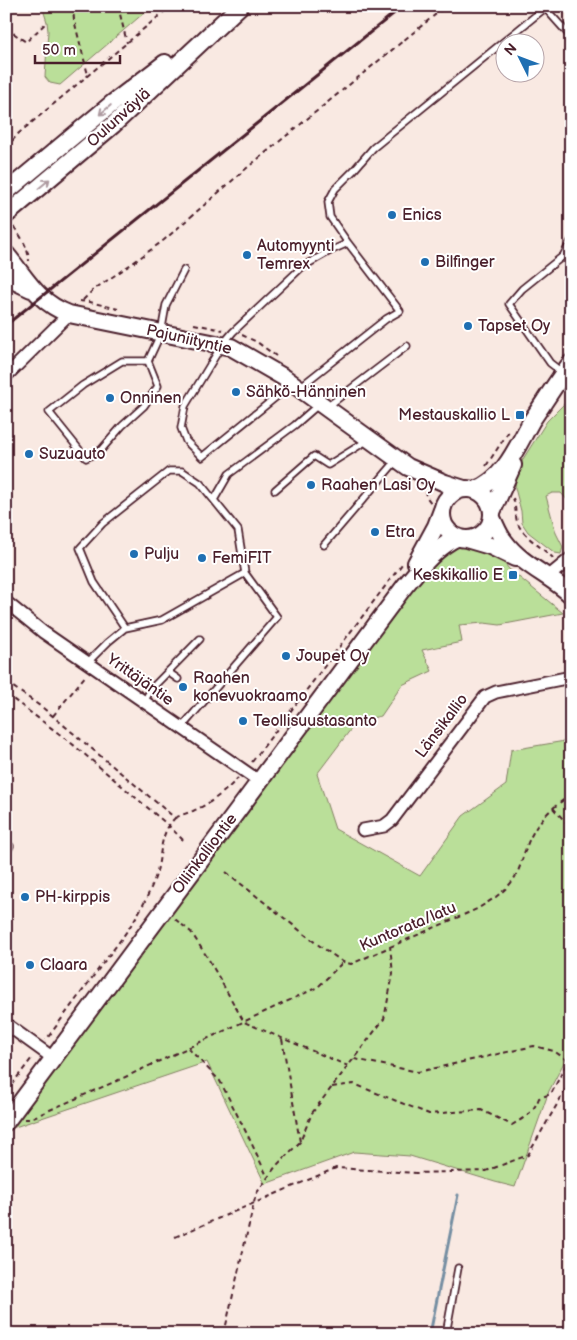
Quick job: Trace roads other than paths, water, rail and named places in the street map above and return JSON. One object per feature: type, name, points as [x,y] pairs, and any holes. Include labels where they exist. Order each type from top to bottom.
[{"type":"street","name":"Oulunväylä","points":[[6,192],[122,96],[240,6]]},
{"type":"street","name":"Oulunväylä","points":[[9,219],[197,48],[227,17]]},
{"type":"street","name":"Pajuniityntie","points":[[6,254],[40,298],[53,307],[69,314],[231,347],[285,378],[403,463],[430,488],[439,507]]},
{"type":"street","name":"Pajuniityntie","points":[[6,277],[33,290]]},
{"type":"street","points":[[6,376],[69,314]]},
{"type":"street","points":[[527,563],[479,542],[454,535],[446,527],[439,507],[453,493],[484,486],[497,476],[517,448],[530,424],[567,368]]},
{"type":"street","points":[[462,538],[478,536],[484,532],[490,523],[517,448]]},
{"type":"street","name":"Pajuniityntie","points":[[403,463],[446,483],[469,489]]},
{"type":"street","points":[[469,489],[486,497],[490,504],[498,532],[514,552],[571,595]]},
{"type":"street","name":"Ollinkalliontie","points":[[404,587],[436,526],[439,507]]},
{"type":"street","name":"Ollinkalliontie","points":[[7,1121],[404,587],[420,567],[441,546],[462,538]]},
{"type":"street","points":[[548,577],[571,558]]},
{"type":"street","name":"Yrittäjäntie","points":[[6,602],[43,632],[258,781]]},
{"type":"street","name":"Länsikallio","points":[[363,830],[384,826],[392,820],[485,697],[496,692],[571,677]]},
{"type":"street","points":[[6,1024],[53,1058]]},
{"type":"lane","points":[[348,243],[302,266],[233,332],[222,345],[185,406],[181,428],[186,441],[202,457],[295,386],[386,319],[400,311],[330,217],[328,202],[335,189],[373,148],[545,8],[571,37]]},
{"type":"lane","points":[[567,368],[550,363],[508,304],[522,289],[563,256],[571,241]]},
{"type":"lane","points":[[148,361],[122,361],[83,385],[49,412],[86,458],[101,450],[122,426],[144,406],[158,386],[148,361],[161,333],[166,305],[184,270]]},
{"type":"lane","points":[[214,500],[229,474],[407,346]]},
{"type":"lane","points":[[275,490],[314,456],[328,465],[369,439]]},
{"type":"lane","points":[[324,545],[403,463]]},
{"type":"lane","points":[[125,628],[94,582],[80,548],[103,523],[169,471],[182,471],[200,483],[238,530],[245,573],[277,617],[181,728]]},
{"type":"lane","points":[[90,665],[108,642],[125,628],[162,620],[245,573]]},
{"type":"lane","points":[[144,702],[151,689],[200,639]]},
{"type":"lane","points":[[168,672],[178,679]]},
{"type":"lane","points":[[6,854],[10,846]]},
{"type":"lane","points":[[446,1334],[458,1268]]},
{"type":"waterway","points":[[430,1334],[458,1195]]},
{"type":"railway","points":[[6,325],[403,6]]},
{"type":"place","name":"Enics","points":[[392,215]]},
{"type":"place","name":"Automyynti Temrex","points":[[247,255]]},
{"type":"place","name":"Bilfinger","points":[[425,262]]},
{"type":"place","name":"Tapset Oy","points":[[468,326]]},
{"type":"place","name":"Sähkö-Hänninen","points":[[236,392]]},
{"type":"place","name":"Onninen","points":[[110,398]]},
{"type":"place","name":"Mestauskallio L","points":[[520,415]]},
{"type":"place","name":"Suzuauto","points":[[29,454]]},
{"type":"place","name":"Raahen Lasi Oy","points":[[311,485]]},
{"type":"place","name":"Etra","points":[[375,532]]},
{"type":"place","name":"Pulju","points":[[134,554]]},
{"type":"place","name":"FemiFIT","points":[[202,558]]},
{"type":"place","name":"Keskikallio E","points":[[513,575]]},
{"type":"place","name":"Joupet Oy","points":[[286,656]]},
{"type":"place","name":"Raahen konevuokraamo","points":[[183,687]]},
{"type":"place","name":"Teollisuustasanto","points":[[243,721]]},
{"type":"place","name":"PH-kirppis","points":[[25,897]]},
{"type":"place","name":"Claara","points":[[30,965]]}]
